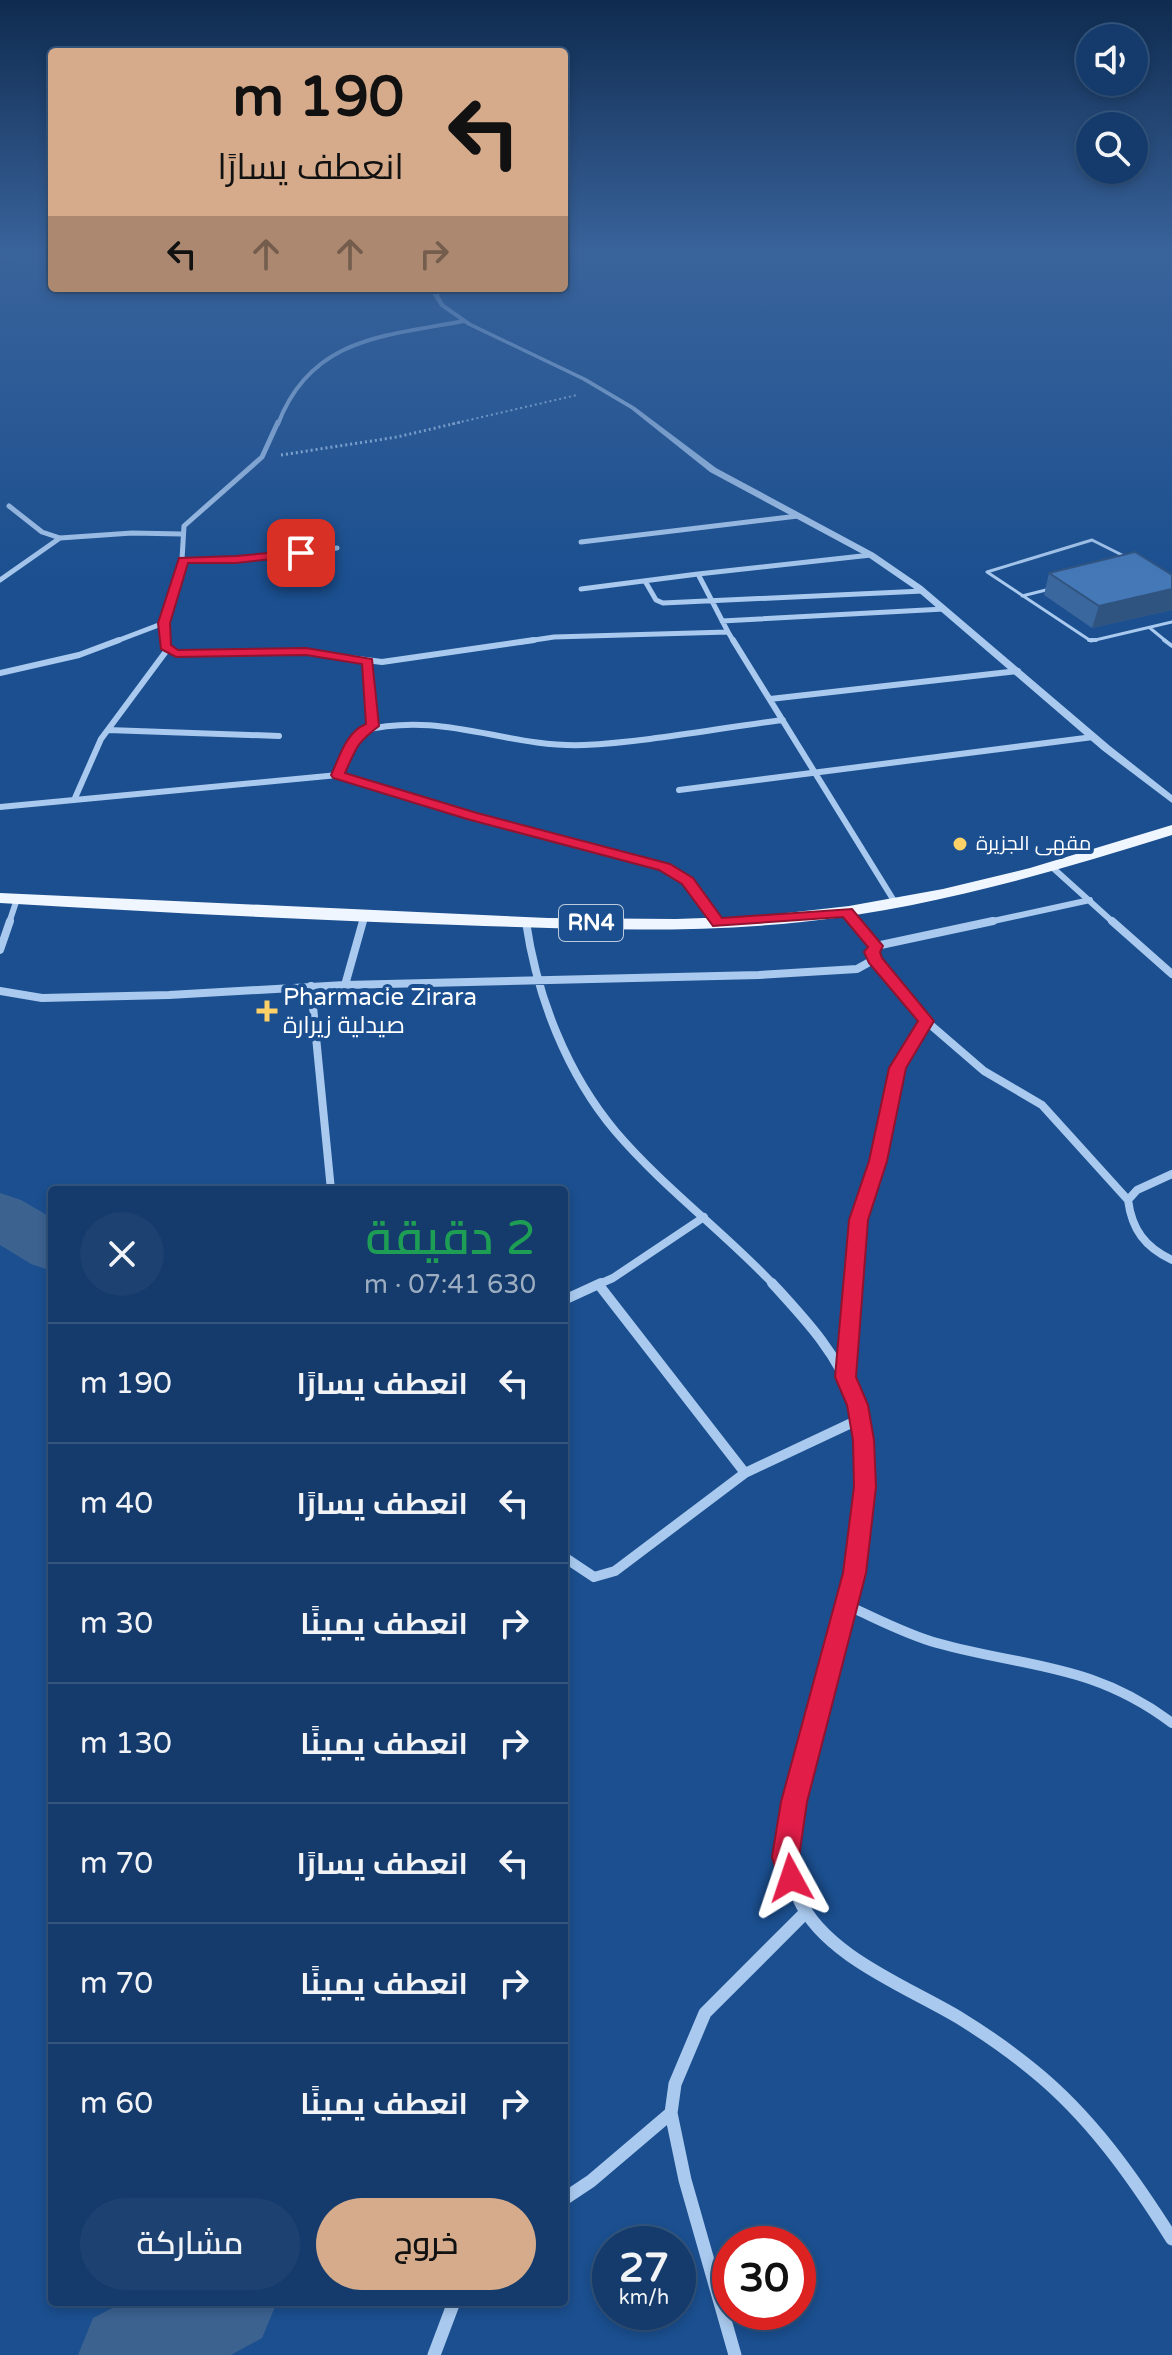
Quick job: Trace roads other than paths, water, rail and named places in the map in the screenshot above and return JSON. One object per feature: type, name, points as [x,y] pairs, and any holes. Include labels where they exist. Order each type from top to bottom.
[{"type":"main road","name":"RN4","points":[[8,899],[364,917],[718,923],[847,912],[896,904],[1053,868],[1172,830]]},
{"type":"street","points":[[167,650],[163,643],[164,623],[181,576],[184,526],[262,457],[270,445],[276,421],[290,398],[321,364]]},
{"type":"street","points":[[550,364],[633,408],[713,470],[871,555],[923,591],[1093,737],[1172,800]]},
{"type":"street","points":[[9,506],[42,532],[60,538],[132,533],[182,534]]},
{"type":"street","points":[[581,542],[798,516]]},
{"type":"street","points":[[0,580],[60,538]]},
{"type":"street","points":[[183,560],[254,558],[337,548]]},
{"type":"street","points":[[581,589],[871,555]]},
{"type":"street","points":[[698,574],[728,632],[896,904]]},
{"type":"street","points":[[645,581],[656,600],[663,603],[923,591]]},
{"type":"street","points":[[722,621],[944,609]]},
{"type":"street","points":[[0,673],[79,655],[164,623]]},
{"type":"street","points":[[167,650],[191,653],[306,651],[368,661],[408,659],[554,637],[728,632]]},
{"type":"street","points":[[75,798],[108,730],[167,650]]},
{"type":"street","points":[[368,661],[373,726]]},
{"type":"street","points":[[770,699],[1018,671]]},
{"type":"street","points":[[0,680],[9,672]]},
{"type":"street","points":[[338,775],[361,731],[373,726],[438,725],[570,745],[783,720]]},
{"type":"street","points":[[108,730],[279,736]]},
{"type":"street","points":[[679,790],[817,775],[1093,737]]},
{"type":"street","points":[[0,807],[338,775],[472,816],[664,867],[688,881],[718,923]]},
{"type":"street","points":[[1053,868],[1172,974]]},
{"type":"street","points":[[0,950],[8,899]]},
{"type":"street","points":[[1090,900],[876,946],[872,952],[926,1021],[976,1065],[1042,1105],[1128,1200],[1130,1219],[1136,1233],[1157,1254],[1172,1260]]},
{"type":"street","points":[[847,912],[876,946]]},
{"type":"street","points":[[345,985],[364,917]]},
{"type":"street","points":[[526,922],[538,980],[568,1054],[592,1100],[617,1133],[775,1288],[833,1355],[845,1377],[860,1419],[865,1487],[854,1573],[785,1857],[805,1913],[824,1934],[877,1975],[958,2017],[1033,2071],[1079,2112],[1130,2174],[1172,2239]]},
{"type":"street","points":[[0,991],[42,998],[169,995],[311,986],[840,970],[865,966],[875,959]]},
{"type":"street","points":[[311,986],[331,1186]]},
{"type":"street","points":[[845,1377],[859,1220],[878,1161],[898,1068],[926,1021]]},
{"type":"street","points":[[1128,1200],[1137,1190],[1172,1174]]},
{"type":"street","points":[[568,1298],[599,1285],[704,1217]]},
{"type":"street","points":[[599,1285],[745,1473]]},
{"type":"street","points":[[568,1560],[594,1577],[615,1571],[745,1473],[860,1419]]},
{"type":"street","points":[[846,1605],[935,1643],[1081,1672],[1125,1689],[1172,1723]]},
{"type":"street","points":[[735,2355],[685,2180],[671,2113],[675,2084],[705,2013],[805,1913]]},
{"type":"street","points":[[568,2196],[591,2181],[671,2113]]},
{"type":"street","points":[[434,2355],[452,2306]]},
{"type":"lane","points":[[1132,560],[1092,540],[988,569],[991,576],[1091,641],[1172,622]]},
{"type":"lane","points":[[1021,596],[1052,588]]},
{"type":"lane","points":[[1150,628],[1172,646]]},
{"type":"waterway","points":[[0,1216],[48,1245]]},
{"type":"waterway","points":[[130,2355],[219,2306]]},
{"type":"place","name":"مقهى الجزيرة","points":[[960,844]]},
{"type":"place","name":"Pharmacie Zirara صيدلية زيرارة","points":[[267,1011]]}]
